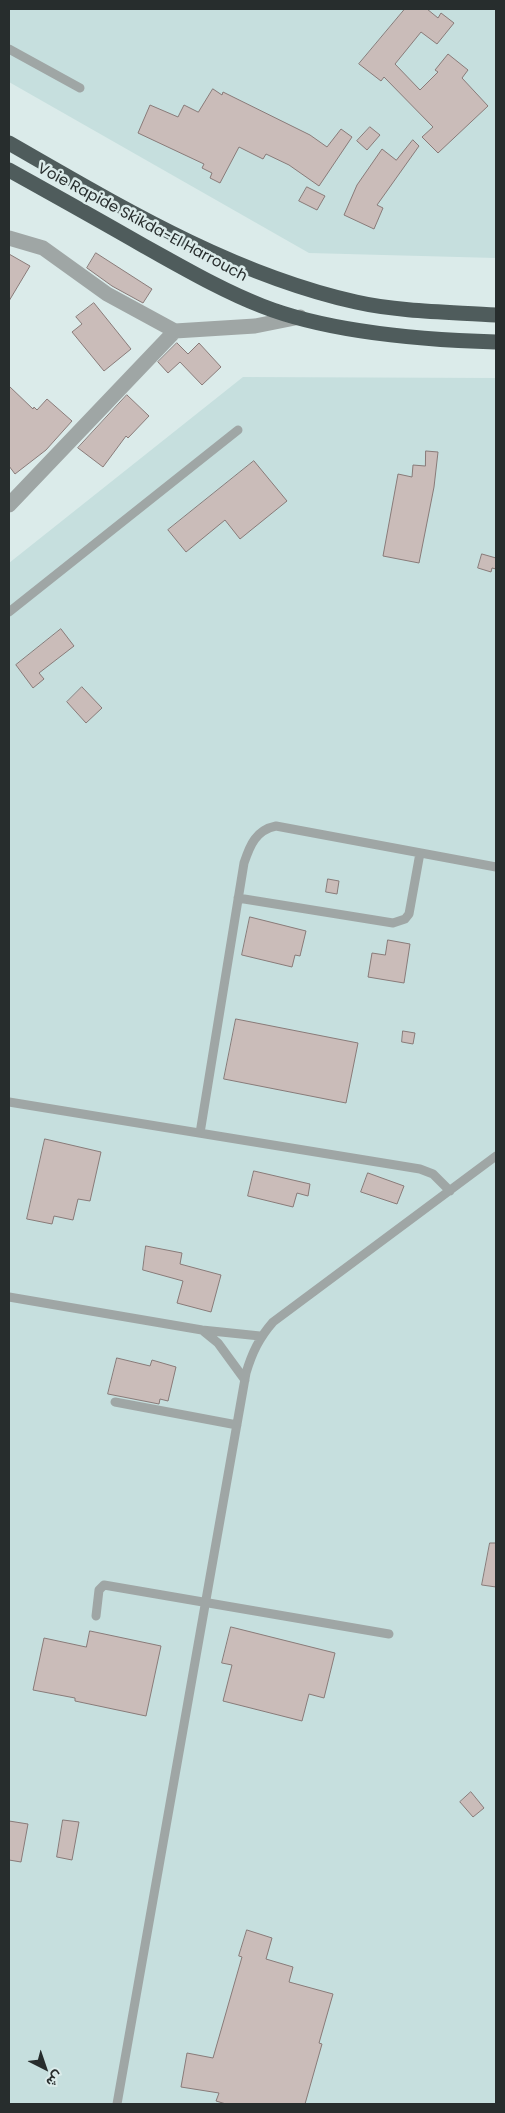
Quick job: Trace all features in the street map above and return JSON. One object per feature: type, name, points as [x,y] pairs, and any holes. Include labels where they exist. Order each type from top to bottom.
[{"type":"highway","name":"Voie Rapide Skikda-El Harrouch","points":[[9,143],[125,210],[242,266],[296,286],[358,302],[421,310],[496,315]]},
{"type":"highway","name":"Voie Rapide Skikda-El Harrouch","points":[[9,170],[208,281],[263,306],[320,323],[377,332],[460,341],[496,342]]},
{"type":"street","points":[[9,238],[43,248],[107,294],[175,331],[255,326],[300,317]]},
{"type":"street","points":[[9,505],[175,331]]},
{"type":"lane","points":[[9,49],[80,88]]},
{"type":"lane","points":[[9,612],[238,430]]},
{"type":"lane","points":[[200,1133],[244,863],[250,845],[257,835],[267,827],[276,826],[496,867]]},
{"type":"lane","points":[[238,898],[393,923],[400,921],[409,914],[420,853]]},
{"type":"lane","points":[[9,1102],[420,1170],[433,1174],[450,1190]]},
{"type":"lane","points":[[116,2104],[245,1380],[252,1353],[260,1336],[273,1322],[496,1156]]},
{"type":"lane","points":[[9,1298],[202,1330],[260,1336]]},
{"type":"lane","points":[[202,1330],[218,1343],[245,1380]]},
{"type":"lane","points":[[115,1402],[237,1425]]},
{"type":"lane","points":[[96,1616],[99,1590],[104,1585],[389,1634]]},
{"type":"shaded area","points":[[9,9],[496,9],[496,258],[309,253],[9,82]]},
{"type":"shaded area","points":[[243,377],[496,378],[496,2104],[9,2104],[9,563]]},
{"type":"building","points":[[405,9],[427,9],[438,18],[441,13],[454,23],[437,44],[421,32],[395,64],[420,90],[438,72],[435,70],[448,54],[468,70],[462,78],[488,106],[438,153],[422,137],[433,127],[384,77],[381,81],[359,64]]},
{"type":"building","points":[[213,89],[222,95],[223,92],[310,135],[327,147],[341,129],[352,137],[319,186],[289,165],[266,154],[263,159],[239,147],[220,183],[210,178],[212,173],[202,168],[204,164],[138,133],[150,105],[178,117],[184,105],[198,112]]},
{"type":"building","points":[[370,127],[380,135],[367,150],[357,141]]},
{"type":"building","points":[[413,140],[419,146],[377,205],[383,208],[374,229],[344,215],[357,185],[382,149],[396,160]]},
{"type":"building","points":[[307,187],[325,196],[317,210],[299,201]]},
{"type":"building","points":[[96,253],[152,289],[143,303],[112,286],[87,268]]},
{"type":"building","points":[[9,254],[30,266],[9,301]]},
{"type":"building","points":[[94,303],[131,349],[104,371],[72,332],[82,324],[76,317]]},
{"type":"building","points":[[177,343],[188,354],[199,343],[221,367],[202,385],[180,362],[168,373],[158,362]]},
{"type":"building","points":[[9,386],[33,409],[34,407],[37,410],[47,399],[72,421],[46,450],[15,474],[9,466]]},
{"type":"building","points":[[127,395],[149,416],[128,438],[126,436],[103,467],[78,448]]},
{"type":"building","points":[[426,451],[438,452],[434,487],[419,563],[383,556],[398,474],[412,477],[413,465],[425,466]]},
{"type":"building","points":[[254,461],[287,501],[240,539],[225,520],[186,552],[168,530]]},
{"type":"building","points":[[482,554],[496,558],[496,569],[492,568],[491,572],[478,568]]},
{"type":"building","points":[[61,629],[74,646],[39,673],[44,679],[33,688],[16,665]]},
{"type":"building","points":[[82,687],[102,708],[86,723],[67,702]]},
{"type":"building","points":[[328,879],[339,881],[337,894],[326,892]]},
{"type":"building","points":[[250,917],[306,931],[300,956],[295,955],[292,967],[242,955]]},
{"type":"building","points":[[388,940],[410,944],[404,983],[368,977],[372,953],[385,955]]},
{"type":"building","points":[[236,1019],[358,1043],[346,1103],[224,1079]]},
{"type":"building","points":[[403,1031],[415,1033],[413,1044],[402,1042]]},
{"type":"building","points":[[45,1139],[101,1152],[90,1201],[78,1199],[73,1220],[54,1216],[52,1224],[27,1219]]},
{"type":"building","points":[[254,1171],[310,1184],[308,1196],[297,1193],[293,1207],[248,1196]]},
{"type":"building","points":[[368,1173],[404,1186],[397,1204],[361,1192]]},
{"type":"building","points":[[146,1246],[182,1253],[180,1264],[221,1275],[211,1312],[177,1303],[183,1281],[143,1270]]},
{"type":"building","points":[[117,1358],[150,1366],[152,1360],[176,1367],[168,1401],[160,1399],[159,1404],[108,1394]]},
{"type":"building","points":[[490,1543],[496,1543],[496,1587],[482,1585]]},
{"type":"building","points":[[231,1627],[335,1653],[324,1698],[309,1694],[302,1721],[223,1701],[232,1665],[222,1663]]},
{"type":"building","points":[[90,1631],[161,1646],[146,1716],[75,1701],[75,1698],[33,1690],[44,1638],[86,1647]]},
{"type":"building","points":[[471,1792],[484,1808],[473,1817],[460,1802]]},
{"type":"building","points":[[63,1820],[79,1822],[72,1860],[57,1857]]},
{"type":"building","points":[[9,1821],[28,1824],[21,1862],[9,1860]]},
{"type":"building","points":[[247,1930],[272,1938],[266,1959],[293,1967],[289,1982],[333,1994],[319,2043],[322,2044],[305,2104],[226,2104],[216,2101],[219,2093],[181,2087],[187,2053],[213,2058],[242,1957],[239,1956]]}]
